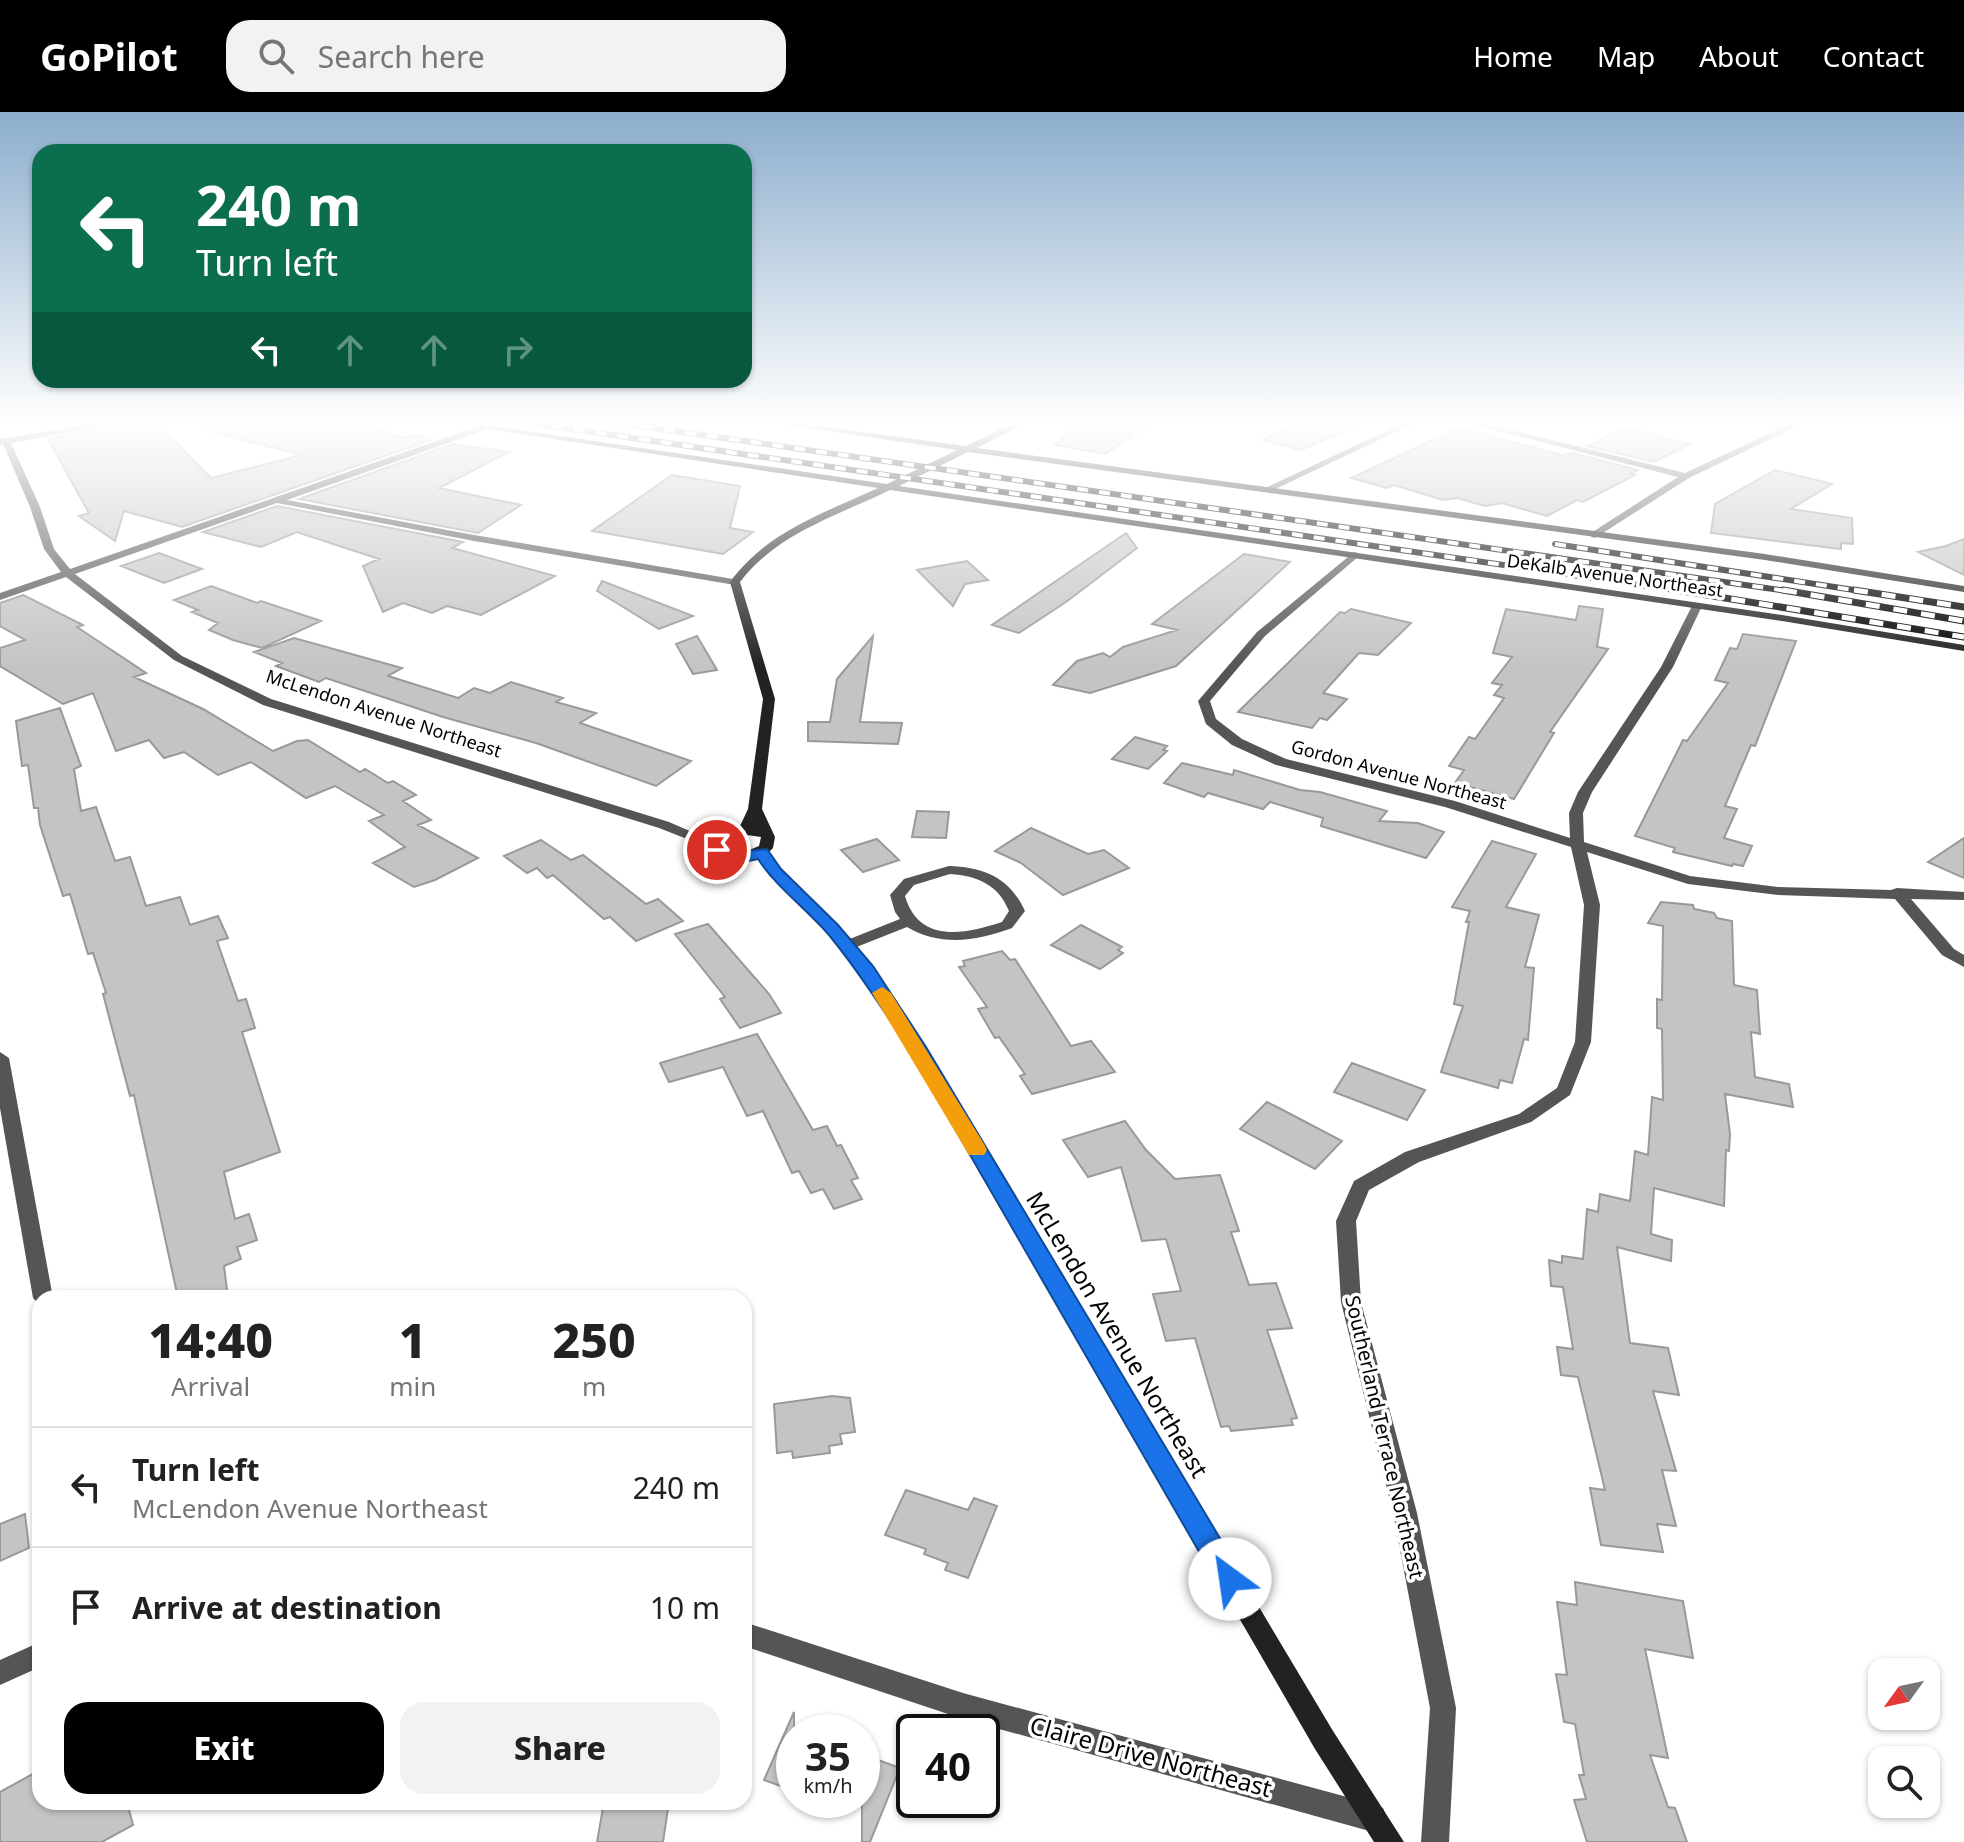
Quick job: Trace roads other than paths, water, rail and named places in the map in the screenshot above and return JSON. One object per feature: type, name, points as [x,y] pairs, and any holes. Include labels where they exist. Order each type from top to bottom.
[{"type":"street","name":"McLendon Avenue Northeast","points":[[33,504],[49,549],[68,574],[178,658],[267,702],[664,825],[715,845],[723,855],[744,858],[774,872]]},
{"type":"street","points":[[0,597],[271,504]]},
{"type":"street","points":[[293,504],[735,582]]},
{"type":"street","points":[[745,829],[755,809],[769,699],[735,582],[744,567],[767,548],[854,504]]},
{"type":"street","name":"DeKalb Avenue Northeast","points":[[1002,504],[1964,648]]},
{"type":"street","points":[[1366,504],[1765,557],[1964,589]]},
{"type":"street","points":[[1595,535],[1643,504]]},
{"type":"street","name":"Gordon Avenue Northeast","points":[[1354,555],[1261,634],[1204,701],[1210,721],[1237,742],[1281,762],[1450,804],[1577,842]]},
{"type":"street","name":"Southerland Terrace Northeast","points":[[1435,1842],[1443,1708],[1405,1513],[1351,1302],[1346,1221],[1361,1186],[1412,1157],[1525,1118],[1564,1091],[1583,1042],[1592,905],[1577,842],[1576,813],[1585,792],[1667,667],[1697,606]]},
{"type":"street","points":[[744,858],[762,852],[769,842],[755,809]]},
{"type":"street","points":[[715,845],[722,835],[745,829],[764,834]]},
{"type":"street","points":[[1577,842],[1688,880],[1778,891],[1964,896]]},
{"type":"street","name":"McLendon Avenue Northeast","points":[[762,852],[774,872],[848,945],[919,1051],[1316,1726],[1390,1842]]},
{"type":"street","points":[[848,945],[907,922],[926,932],[965,937],[1007,925],[1017,911],[1013,897],[991,879],[970,870],[949,870],[909,882],[897,895],[899,910],[907,922]]},
{"type":"street","points":[[1897,892],[1948,952],[1964,962]]},
{"type":"street","points":[[0,1058],[42,1290]]},
{"type":"street","name":"Claire Drive Northeast","points":[[752,1637],[963,1706],[1375,1819]]},
{"type":"street","points":[[0,1673],[32,1658]]},
{"type":"railway","points":[[1084,504],[1682,591]]},
{"type":"railway","points":[[1181,504],[1794,592]]},
{"type":"railway","points":[[1555,544],[1854,590]]},
{"type":"railway","points":[[1676,590],[1682,591]]},
{"type":"railway","points":[[1783,590],[1964,621]]},
{"type":"railway","points":[[1854,590],[1867,592]]},
{"type":"railway","points":[[1854,590],[1964,607]]},
{"type":"railway","points":[[1682,591],[1689,592]]},
{"type":"railway","points":[[1682,591],[1964,637]]}]
